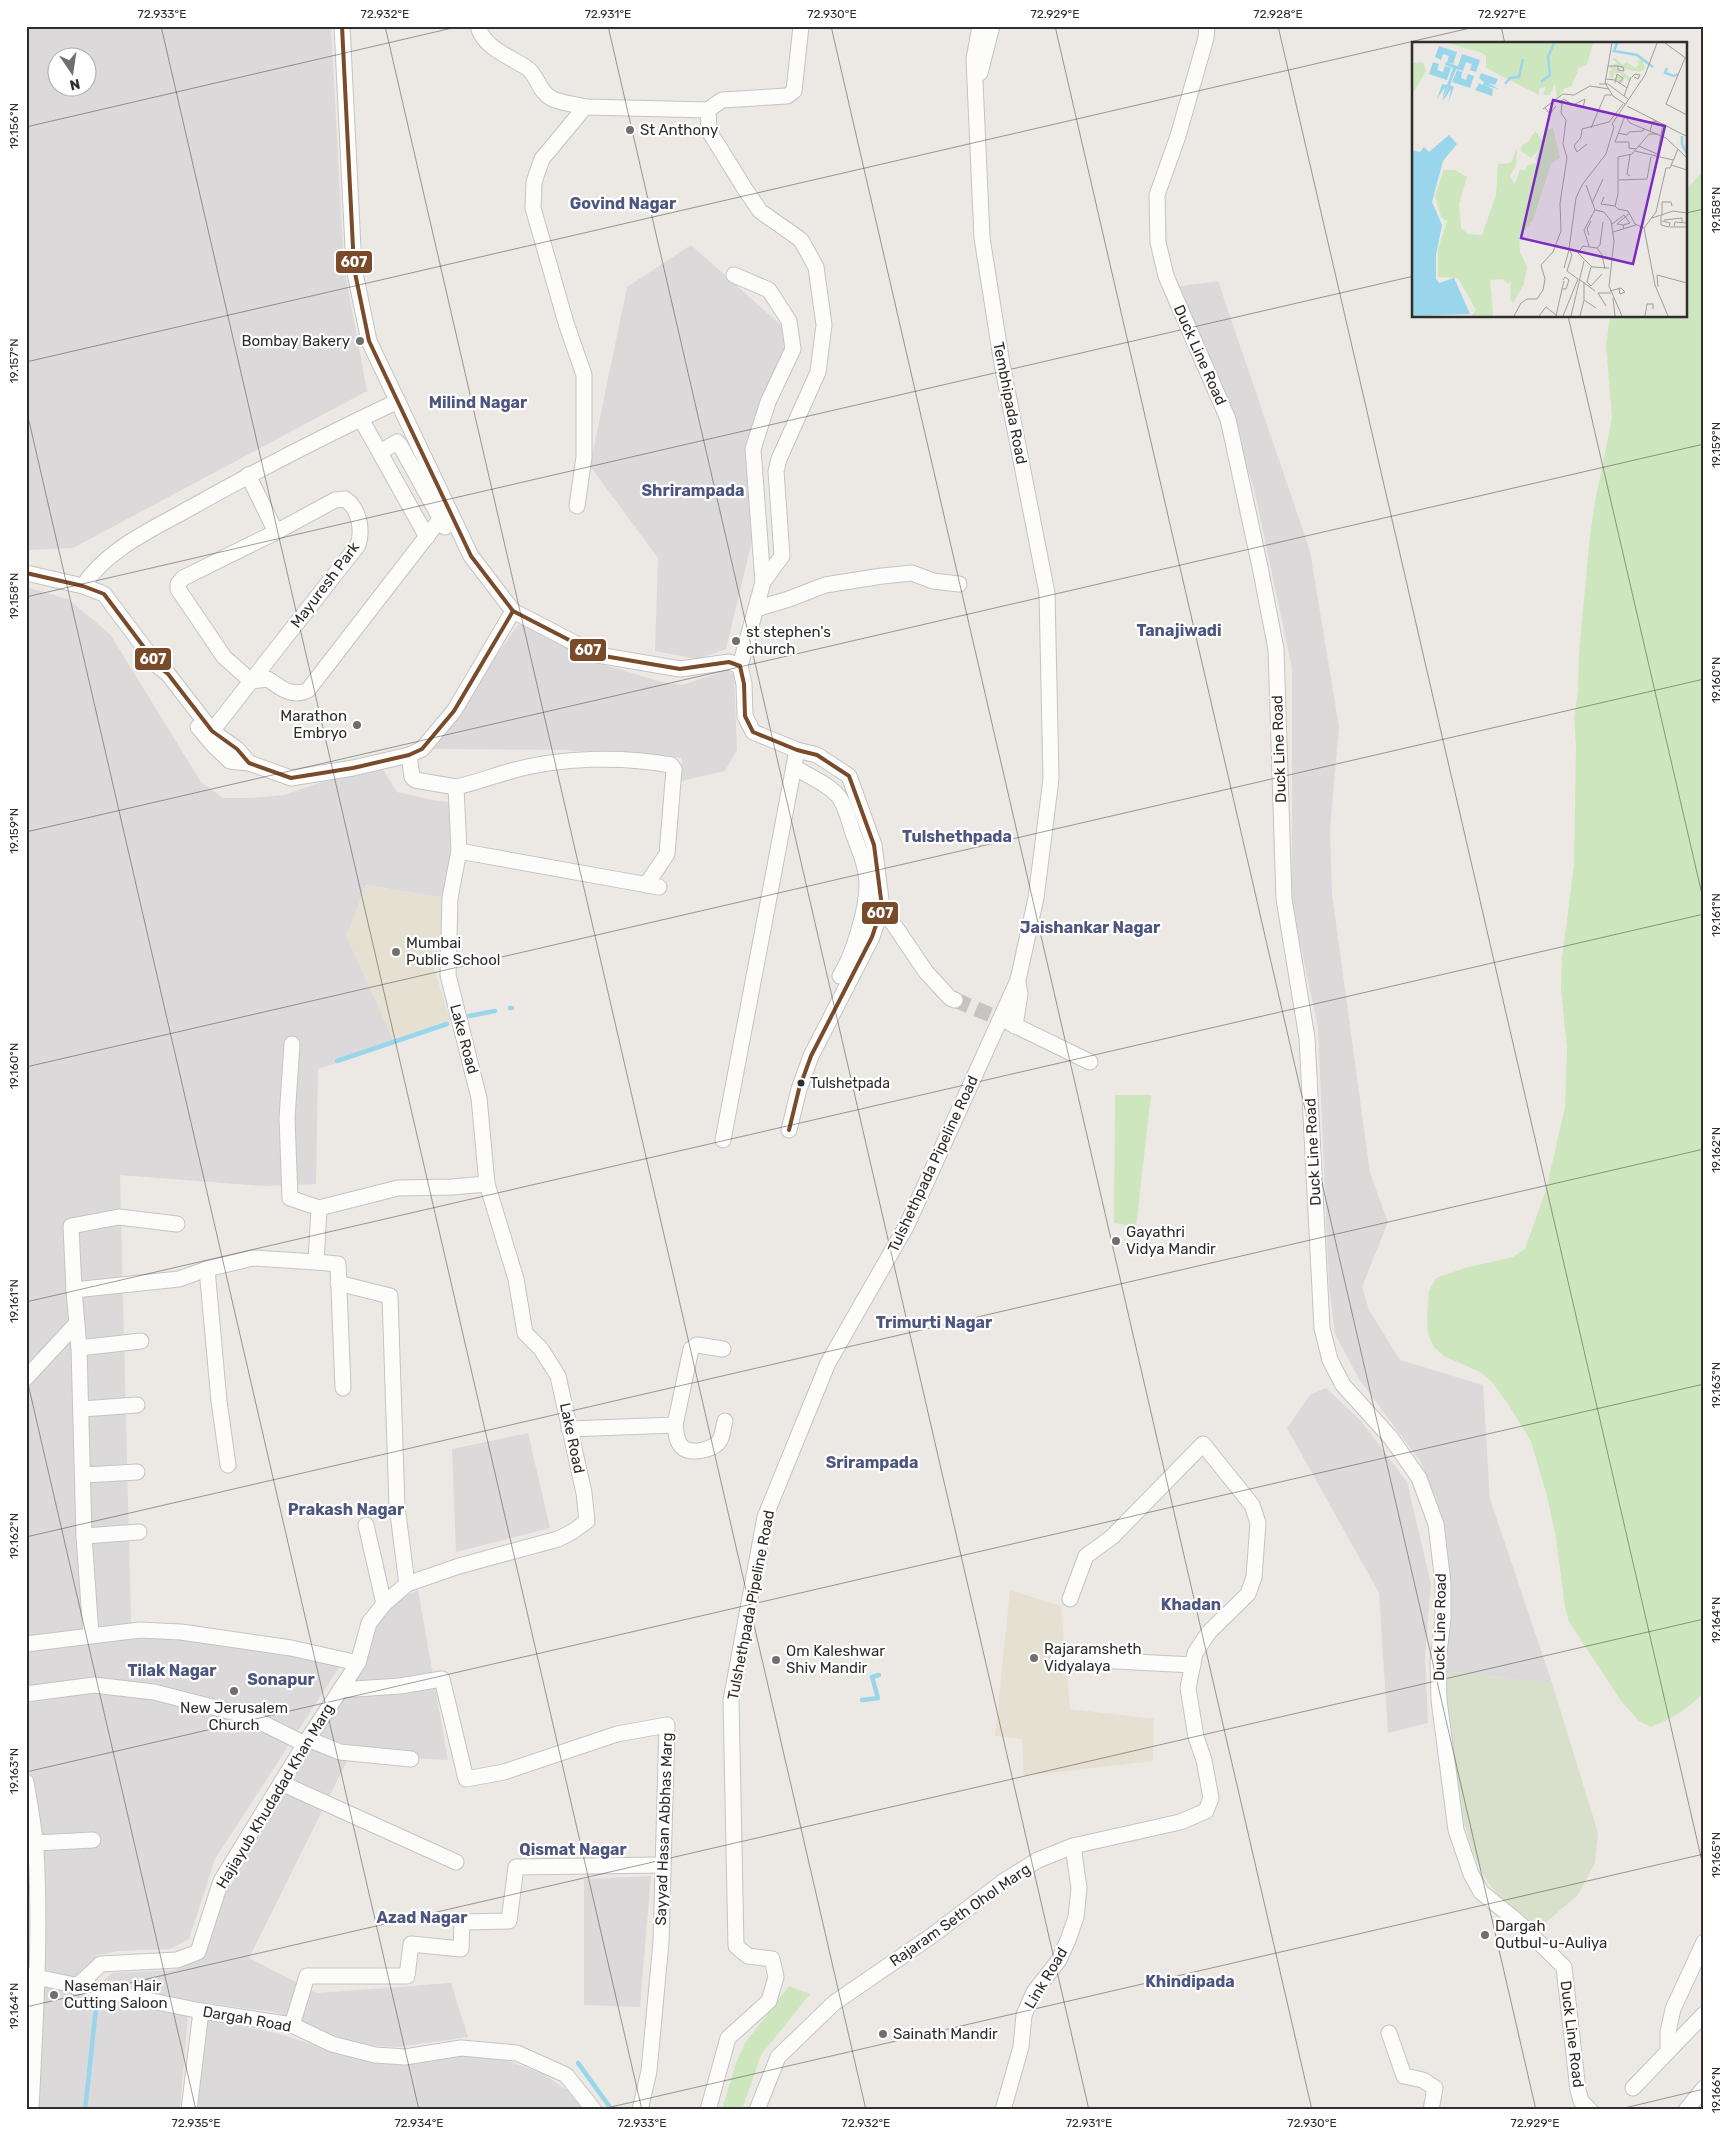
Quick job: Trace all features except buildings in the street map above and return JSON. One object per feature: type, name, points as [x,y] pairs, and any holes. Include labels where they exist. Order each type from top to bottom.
[{"type":"street","points":[[342,26],[354,268],[368,341],[398,401],[444,514],[450,535]]},
{"type":"street","points":[[478,26],[479,33],[494,48],[535,75],[542,90],[550,98],[585,107],[708,110],[722,100],[787,96],[794,91],[801,26]]},
{"type":"street","name":"Tembhipada Road","points":[[980,26],[974,59],[982,238],[1002,364],[1047,593],[1051,779]]},
{"type":"street","points":[[975,82],[983,68],[992,26]]},
{"type":"street","name":"Duck Line Road","points":[[1207,26],[1206,38],[1178,136],[1157,195],[1158,242],[1166,276],[1228,419],[1276,649],[1284,899],[1308,1038],[1322,1328],[1330,1360],[1343,1385],[1391,1438],[1419,1478],[1436,1524],[1443,1583],[1443,1619],[1438,1662],[1439,1700],[1456,1830],[1471,1874],[1481,1892],[1517,1921],[1564,1967],[1578,2090],[1581,2102],[1590,2110]]},
{"type":"street","points":[[577,506],[584,457],[584,375],[566,323],[534,208],[534,182],[542,159],[585,107]]},
{"type":"street","points":[[708,110],[709,131],[760,211],[800,240],[816,267],[824,325],[818,372],[779,459],[776,471],[782,556],[763,582]]},
{"type":"street","points":[[734,275],[769,290],[789,321],[792,349],[768,402],[753,448],[763,582],[740,666],[744,684],[746,716],[754,732],[797,750],[817,754],[849,776],[874,845],[882,907],[872,937],[811,1056],[799,1088],[789,1130]]},
{"type":"street","points":[[83,586],[93,570],[122,546],[248,475],[398,401]]},
{"type":"street","points":[[361,419],[427,537]]},
{"type":"street","points":[[380,452],[397,442],[400,445],[471,556],[513,611],[598,655],[680,670],[729,662],[740,666]]},
{"type":"street","points":[[248,475],[276,532],[183,578],[178,584],[180,595],[224,657],[252,681]]},
{"type":"street","name":"Mayuresh Park","points":[[252,681],[358,546],[361,527],[352,503],[345,499],[335,500],[276,532]]},
{"type":"street","points":[[210,731],[252,681],[268,679],[284,690],[296,694],[308,690],[444,514]]},
{"type":"street","points":[[26,573],[83,586],[104,594],[158,666],[161,677],[210,731],[230,761],[249,763],[291,778],[353,768],[408,755],[422,749],[454,711],[513,611]]},
{"type":"street","points":[[756,608],[790,599],[825,585],[882,576],[912,573],[933,580],[959,584]]},
{"type":"street","points":[[150,646],[207,718],[210,731]]},
{"type":"street","points":[[723,1140],[797,750]]},
{"type":"street","points":[[408,755],[412,777],[415,780],[456,787],[484,781],[512,771],[564,761],[621,761],[671,765],[674,769],[667,854],[652,886],[459,851]]},
{"type":"street","points":[[794,767],[838,796],[847,813],[865,867],[867,886],[858,932],[847,964],[840,976]]},
{"type":"street","name":"Tulshethpada Pipeline Road","points":[[708,2110],[728,2038],[769,2001],[776,1977],[772,1959],[748,1956],[736,1946],[731,1700],[765,1517],[828,1363],[908,1225],[1018,980],[1036,898],[1051,779]]},
{"type":"street","name":"Lake Road","points":[[358,1663],[369,1623],[384,1604],[407,1584],[459,1566],[558,1539],[587,1521],[587,1511],[558,1376],[541,1349],[525,1333],[516,1279],[486,1184],[479,1098],[448,975],[450,898],[459,851],[456,787]]},
{"type":"street","points":[[882,907],[926,972],[950,998],[955,1000]]},
{"type":"street","points":[[1018,980],[1020,994],[1013,1024],[1090,1062]]},
{"type":"street","points":[[292,1044],[286,1118],[290,1198],[319,1208],[398,1188],[486,1184]]},
{"type":"street","points":[[316,1262],[319,1208]]},
{"type":"street","points":[[91,1635],[84,1536],[82,1408],[71,1226],[119,1217],[178,1224]]},
{"type":"street","points":[[74,1290],[179,1279],[207,1269],[253,1258],[338,1264],[343,1388]]},
{"type":"street","points":[[207,1269],[219,1400],[228,1465]]},
{"type":"street","points":[[338,1282],[390,1296],[397,1506],[407,1584]]},
{"type":"street","points":[[26,1378],[76,1325]]},
{"type":"street","points":[[79,1348],[141,1341]]},
{"type":"street","points":[[723,1350],[697,1345],[691,1349],[675,1424],[677,1441],[683,1448],[693,1451],[715,1446],[720,1440],[725,1421]]},
{"type":"street","points":[[82,1408],[138,1405]]},
{"type":"street","points":[[569,1429],[675,1424]]},
{"type":"street","name":"Rajaram Seth Ohol Marg","points":[[757,2110],[778,2057],[834,2003],[930,1937],[1004,1881],[1038,1860],[1072,1846],[1180,1822],[1206,1811],[1211,1798],[1204,1760],[1196,1737],[1188,1688],[1195,1654],[1209,1632],[1248,1594],[1254,1577],[1258,1523],[1252,1505],[1203,1444],[1112,1537],[1086,1556],[1070,1599]]},
{"type":"street","points":[[84,1475],[137,1472]]},
{"type":"street","points":[[366,1525],[384,1604]]},
{"type":"street","points":[[84,1536],[138,1532]]},
{"type":"street","points":[[26,1644],[140,1630],[181,1632],[282,1646],[358,1663]]},
{"type":"street","points":[[1058,1658],[1193,1665]]},
{"type":"street","name":"Hajiayub Khudadad Khan Marg","points":[[76,1987],[101,1964],[177,1960],[198,1952],[221,1881],[306,1741],[358,1663]]},
{"type":"street","name":"Sayyad Hasan Abbhas Marg","points":[[340,1690],[400,1686],[442,1679],[466,1779],[504,1772],[617,1734],[667,1725],[659,1961],[649,2070],[640,2110]]},
{"type":"street","points":[[26,1694],[94,1685],[154,1692],[248,1716],[306,1741],[340,1752],[411,1759]]},
{"type":"street","points":[[26,1782],[35,1843],[31,2110]]},
{"type":"street","points":[[281,1783],[456,1862]]},
{"type":"street","points":[[35,1843],[93,1840]]},
{"type":"street","name":"Link Road","points":[[1002,2110],[1021,2047],[1024,2015],[1034,1992],[1059,1960],[1076,1917],[1079,1888],[1072,1846]]},
{"type":"street","points":[[292,2026],[307,1976],[407,1976],[411,1944],[461,1949],[462,1922],[509,1921],[516,1867],[662,1865]]},
{"type":"street","points":[[1668,2051],[1669,2022],[1673,2009],[1699,1964],[1704,1942]]},
{"type":"street","name":"Dargah Road","points":[[32,1977],[201,2011],[292,2026],[332,2044],[375,2055],[405,2057],[461,2048],[517,2053],[566,2075],[594,2110]]},
{"type":"street","points":[[188,2110],[201,2011]]},
{"type":"street","points":[[1632,2088],[1704,2014]]},
{"type":"street","points":[[1389,2033],[1404,2076],[1422,2080],[1435,2088],[1431,2110]]},
{"type":"street","points":[[1686,2110],[1704,2088]]},
{"type":"shaded area","points":[[26,26],[331,26],[344,267],[367,391],[73,548],[26,550]]},
{"type":"shaded area","points":[[691,245],[792,335],[751,434],[752,541],[726,649],[697,659],[655,651],[658,558],[590,466],[627,287]]},
{"type":"shaded area","points":[[1218,281],[1310,551],[1339,727],[1330,829],[1332,894],[1370,1173],[1388,1222],[1362,1287],[1369,1310],[1400,1360],[1483,1385],[1490,1499],[1552,1683],[1443,1671],[1451,1615],[1449,1568],[1436,1498],[1420,1461],[1359,1379],[1335,1334],[1329,1286],[1318,1028],[1292,904],[1292,669],[1254,488],[1214,373],[1175,287]]},
{"type":"shaded area","points":[[26,587],[68,599],[110,634],[201,782],[223,798],[284,795],[322,782],[382,768],[397,792],[449,802],[451,899],[366,885],[347,936],[395,1044],[318,1069],[316,1184],[264,1186],[120,1175],[131,1623],[26,1637]]},
{"type":"shaded area","points":[[531,624],[585,659],[662,682],[682,685],[728,670],[734,675],[737,750],[725,771],[681,781],[682,758],[563,750],[430,749],[518,625]]},
{"type":"shaded area","name":"Mumbai Public School","points":[[366,885],[451,899],[434,968],[450,1020],[437,1027],[393,1039],[346,936]]},
{"type":"shaded area","points":[[1326,1388],[1361,1421],[1407,1482],[1431,1584],[1425,1655],[1428,1723],[1388,1733],[1379,1593],[1287,1428],[1310,1395]]},
{"type":"shaded area","points":[[528,1433],[550,1528],[456,1552],[452,1449]]},
{"type":"shaded area","points":[[418,1590],[448,1760],[350,1755],[249,1958],[317,1993],[451,1983],[468,2037],[398,2047],[361,2045],[273,2012],[165,1997],[98,1984],[113,1973],[175,1970],[205,1956],[228,1879],[361,1671],[374,1627],[396,1600]]},
{"type":"shaded area","name":"Rajaramsheth Vidyalaya","points":[[1010,1590],[1061,1606],[1070,1709],[1154,1719],[1153,1761],[1024,1776],[1022,1739],[995,1736]]},
{"type":"shaded area","points":[[148,1634],[284,1653],[340,1666],[215,1859],[189,1939],[170,1949],[118,1951],[98,1955],[74,1978],[41,1969],[42,1869],[26,1738],[26,1651]]},
{"type":"shaded area","points":[[651,1876],[640,2007],[584,2005],[584,1879]]},
{"type":"shaded area","points":[[42,1986],[188,2015],[180,2110],[37,2109]]},
{"type":"shaded area","points":[[205,2019],[280,2034],[364,2061],[408,2061],[464,2055],[505,2060],[543,2074],[567,2090],[583,2110],[197,2110]]},
{"type":"green space","points":[[1704,170],[1704,1692],[1680,1712],[1651,1727],[1639,1721],[1621,1701],[1569,1622],[1565,1607],[1556,1538],[1547,1496],[1531,1441],[1491,1381],[1480,1372],[1444,1356],[1434,1347],[1428,1334],[1427,1317],[1429,1291],[1436,1278],[1465,1268],[1513,1257],[1525,1249],[1546,1190],[1565,1107],[1567,1049],[1561,989],[1562,958],[1574,865],[1576,746],[1574,718],[1578,691],[1579,653],[1590,535],[1612,417],[1606,345],[1610,318],[1688,318],[1688,188]]},
{"type":"green space","points":[[1115,1095],[1151,1095],[1136,1227],[1114,1223]]},
{"type":"green space","points":[[1443,1671],[1552,1683],[1598,1833],[1595,1863],[1578,1895],[1537,1930],[1505,1902],[1490,1885],[1478,1863],[1468,1838],[1451,1753]]},
{"type":"green space","points":[[789,1986],[810,1994],[761,2055],[742,2110],[722,2110],[736,2063],[745,2043]]},
{"type":"waterway","points":[[469,1016],[495,1011]]},
{"type":"waterway","points":[[337,1061],[447,1024]]},
{"type":"waterway","points":[[862,1700],[878,1698],[872,1677],[879,1675]]},
{"type":"waterway","points":[[85,2110],[96,2008]]},
{"type":"waterway","points":[[578,2063],[612,2110]]},
{"type":"tunnel","points":[[955,1000],[1010,1023]]},
{"type":"transit line","name":"607","points":[[342,26],[354,268],[369,341],[471,556],[513,611],[598,655],[680,669],[729,662],[740,666],[744,684],[745,716],[753,732],[797,750],[817,755],[849,776],[874,845],[882,907],[872,937],[811,1056],[799,1089],[789,1130]]},
{"type":"transit line","name":"607","points":[[26,573],[83,586],[104,594],[158,666],[168,674],[212,731],[237,749],[249,763],[291,778],[353,768],[409,755],[422,749],[454,711],[513,611]]},
{"type":"place","name":"St Anthony","points":[[630,130]]},
{"type":"place","name":"Bombay Bakery","points":[[360,341]]},
{"type":"place","name":"st stephen's church","points":[[736,641]]},
{"type":"place","name":"Marathon Embryo","points":[[357,725]]},
{"type":"place","name":"Mumbai Public School","points":[[396,952]]},
{"type":"place","name":"Tulshetpada","points":[[801,1083]]},
{"type":"place","name":"Gayathri Vidya Mandir","points":[[1116,1241]]},
{"type":"place","name":"Rajaramsheth Vidyalaya","points":[[1034,1658]]},
{"type":"place","name":"Om Kaleshwar Shiv Mandir","points":[[776,1660]]},
{"type":"place","name":"New Jerusalem Church","points":[[234,1691]]},
{"type":"place","name":"Dargah Qutbul-u-Auliya","points":[[1485,1935]]},
{"type":"place","name":"Naseman Hair Cutting Saloon","points":[[54,1995]]},
{"type":"place","name":"Sainath Mandir","points":[[883,2034]]},
{"type":"district","name":"Govind Nagar","points":[[623,203]]},
{"type":"district","name":"Milind Nagar","points":[[478,402]]},
{"type":"district","name":"Shrirampada","points":[[693,490]]},
{"type":"district","name":"Tanajiwadi","points":[[1179,630]]},
{"type":"district","name":"Tulshethpada","points":[[957,836]]},
{"type":"district","name":"Jaishankar Nagar","points":[[1090,927]]},
{"type":"district","name":"Trimurti Nagar","points":[[934,1322]]},
{"type":"district","name":"Srirampada","points":[[872,1462]]},
{"type":"district","name":"Prakash Nagar","points":[[346,1509]]},
{"type":"district","name":"Khadan","points":[[1191,1604]]},
{"type":"district","name":"Tilak Nagar","points":[[172,1670]]},
{"type":"district","name":"Sonapur","points":[[281,1679]]},
{"type":"district","name":"Qismat Nagar","points":[[573,1849]]},
{"type":"district","name":"Azad Nagar","points":[[422,1917]]},
{"type":"district","name":"Khindipada","points":[[1190,1981]]}]
